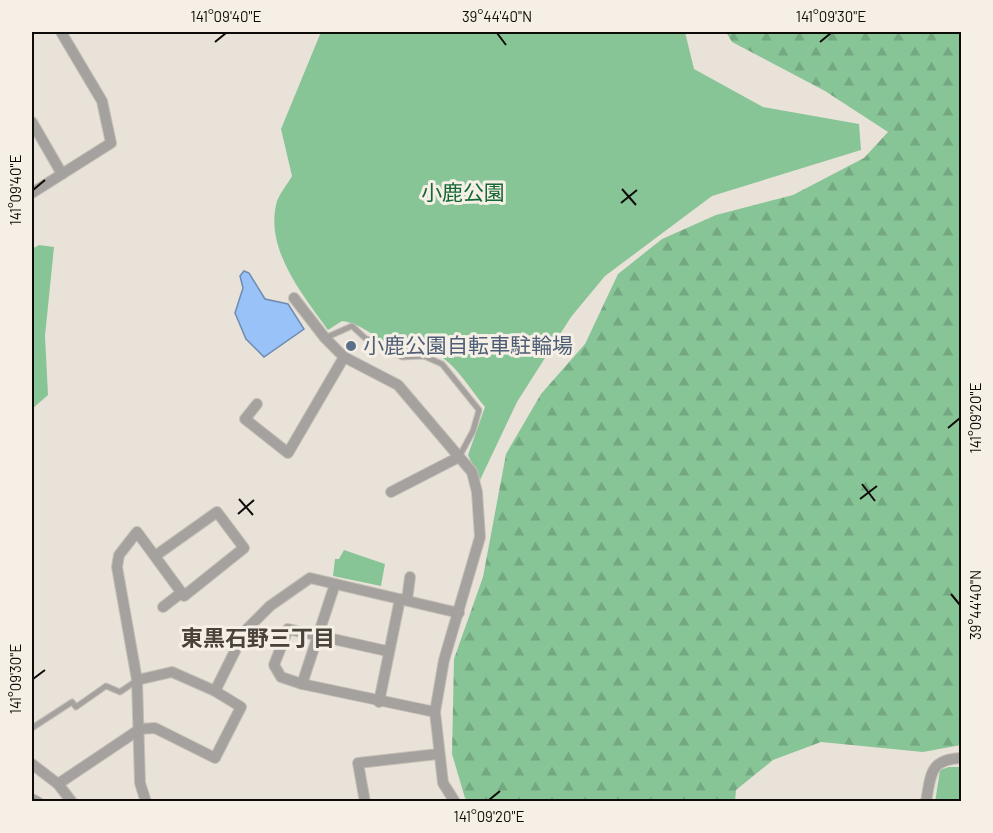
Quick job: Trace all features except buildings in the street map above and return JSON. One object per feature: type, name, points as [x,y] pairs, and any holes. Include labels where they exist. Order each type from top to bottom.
[{"type":"street","points":[[32,193],[111,143],[102,101],[67,33]]},
{"type":"street","points":[[32,122],[62,174]]},
{"type":"street","points":[[294,298],[325,338],[344,357],[398,385],[472,472],[477,492],[480,537],[444,660],[435,712],[438,754],[444,783],[455,801]]},
{"type":"street","points":[[257,404],[245,419],[288,453],[344,357]]},
{"type":"street","points":[[391,492],[459,456]]},
{"type":"street","points":[[146,801],[140,783],[137,680],[117,567],[119,555],[137,532],[184,596],[244,548],[218,512],[155,556]]},
{"type":"street","points":[[379,702],[387,651],[410,577]]},
{"type":"street","points":[[215,691],[245,631],[270,606],[310,578],[459,613]]},
{"type":"street","points":[[302,684],[335,585]]},
{"type":"street","points":[[163,608],[180,593]]},
{"type":"street","points":[[387,651],[288,629],[274,665],[281,677],[302,684],[435,712]]},
{"type":"street","points":[[58,784],[140,729],[155,728],[215,758],[241,707],[215,691],[172,672],[137,680]]},
{"type":"street","points":[[365,801],[358,763],[438,754]]},
{"type":"street","points":[[926,801],[931,774],[938,763],[962,758]]},
{"type":"street","points":[[32,764],[58,784],[72,801]]},
{"type":"street","points":[[32,800],[38,801]]},
{"type":"lane","points":[[325,338],[352,326],[365,338],[402,357],[424,356],[442,364],[479,410],[473,431],[459,456]]},
{"type":"lane","points":[[32,728],[72,702],[76,707],[106,686],[120,692],[137,680]]},
{"type":"green space","name":"小鹿公園","points":[[321,32],[685,32],[694,69],[763,107],[859,124],[861,150],[712,196],[605,276],[571,317],[517,402],[480,480],[468,455],[485,407],[454,368],[438,355],[395,347],[351,323],[342,321],[328,330],[298,287],[281,256],[274,222],[276,205],[292,176],[281,129]]},
{"type":"green space","points":[[726,32],[961,32],[961,745],[923,752],[821,742],[773,760],[736,790],[735,801],[469,801],[465,798],[452,754],[454,659],[483,577],[506,454],[541,394],[585,344],[618,274],[662,239],[716,215],[793,195],[864,158],[888,132],[825,91],[732,42]]},
{"type":"green space","points":[[39,245],[54,247],[45,336],[48,395],[32,409],[32,249]]},
{"type":"green space","points":[[344,550],[385,564],[381,586],[333,576],[335,559],[339,559]]},
{"type":"green space","points":[[961,767],[961,801],[935,802],[940,770]]},
{"type":"water","points":[[244,271],[249,273],[265,299],[288,304],[304,329],[264,357],[246,339],[235,313],[243,288],[240,276]]},
{"type":"place","name":"小鹿公園自転車駐輪場","points":[[351,346]]},
{"type":"district","name":"東黒石野三丁目","points":[[258,638]]}]
